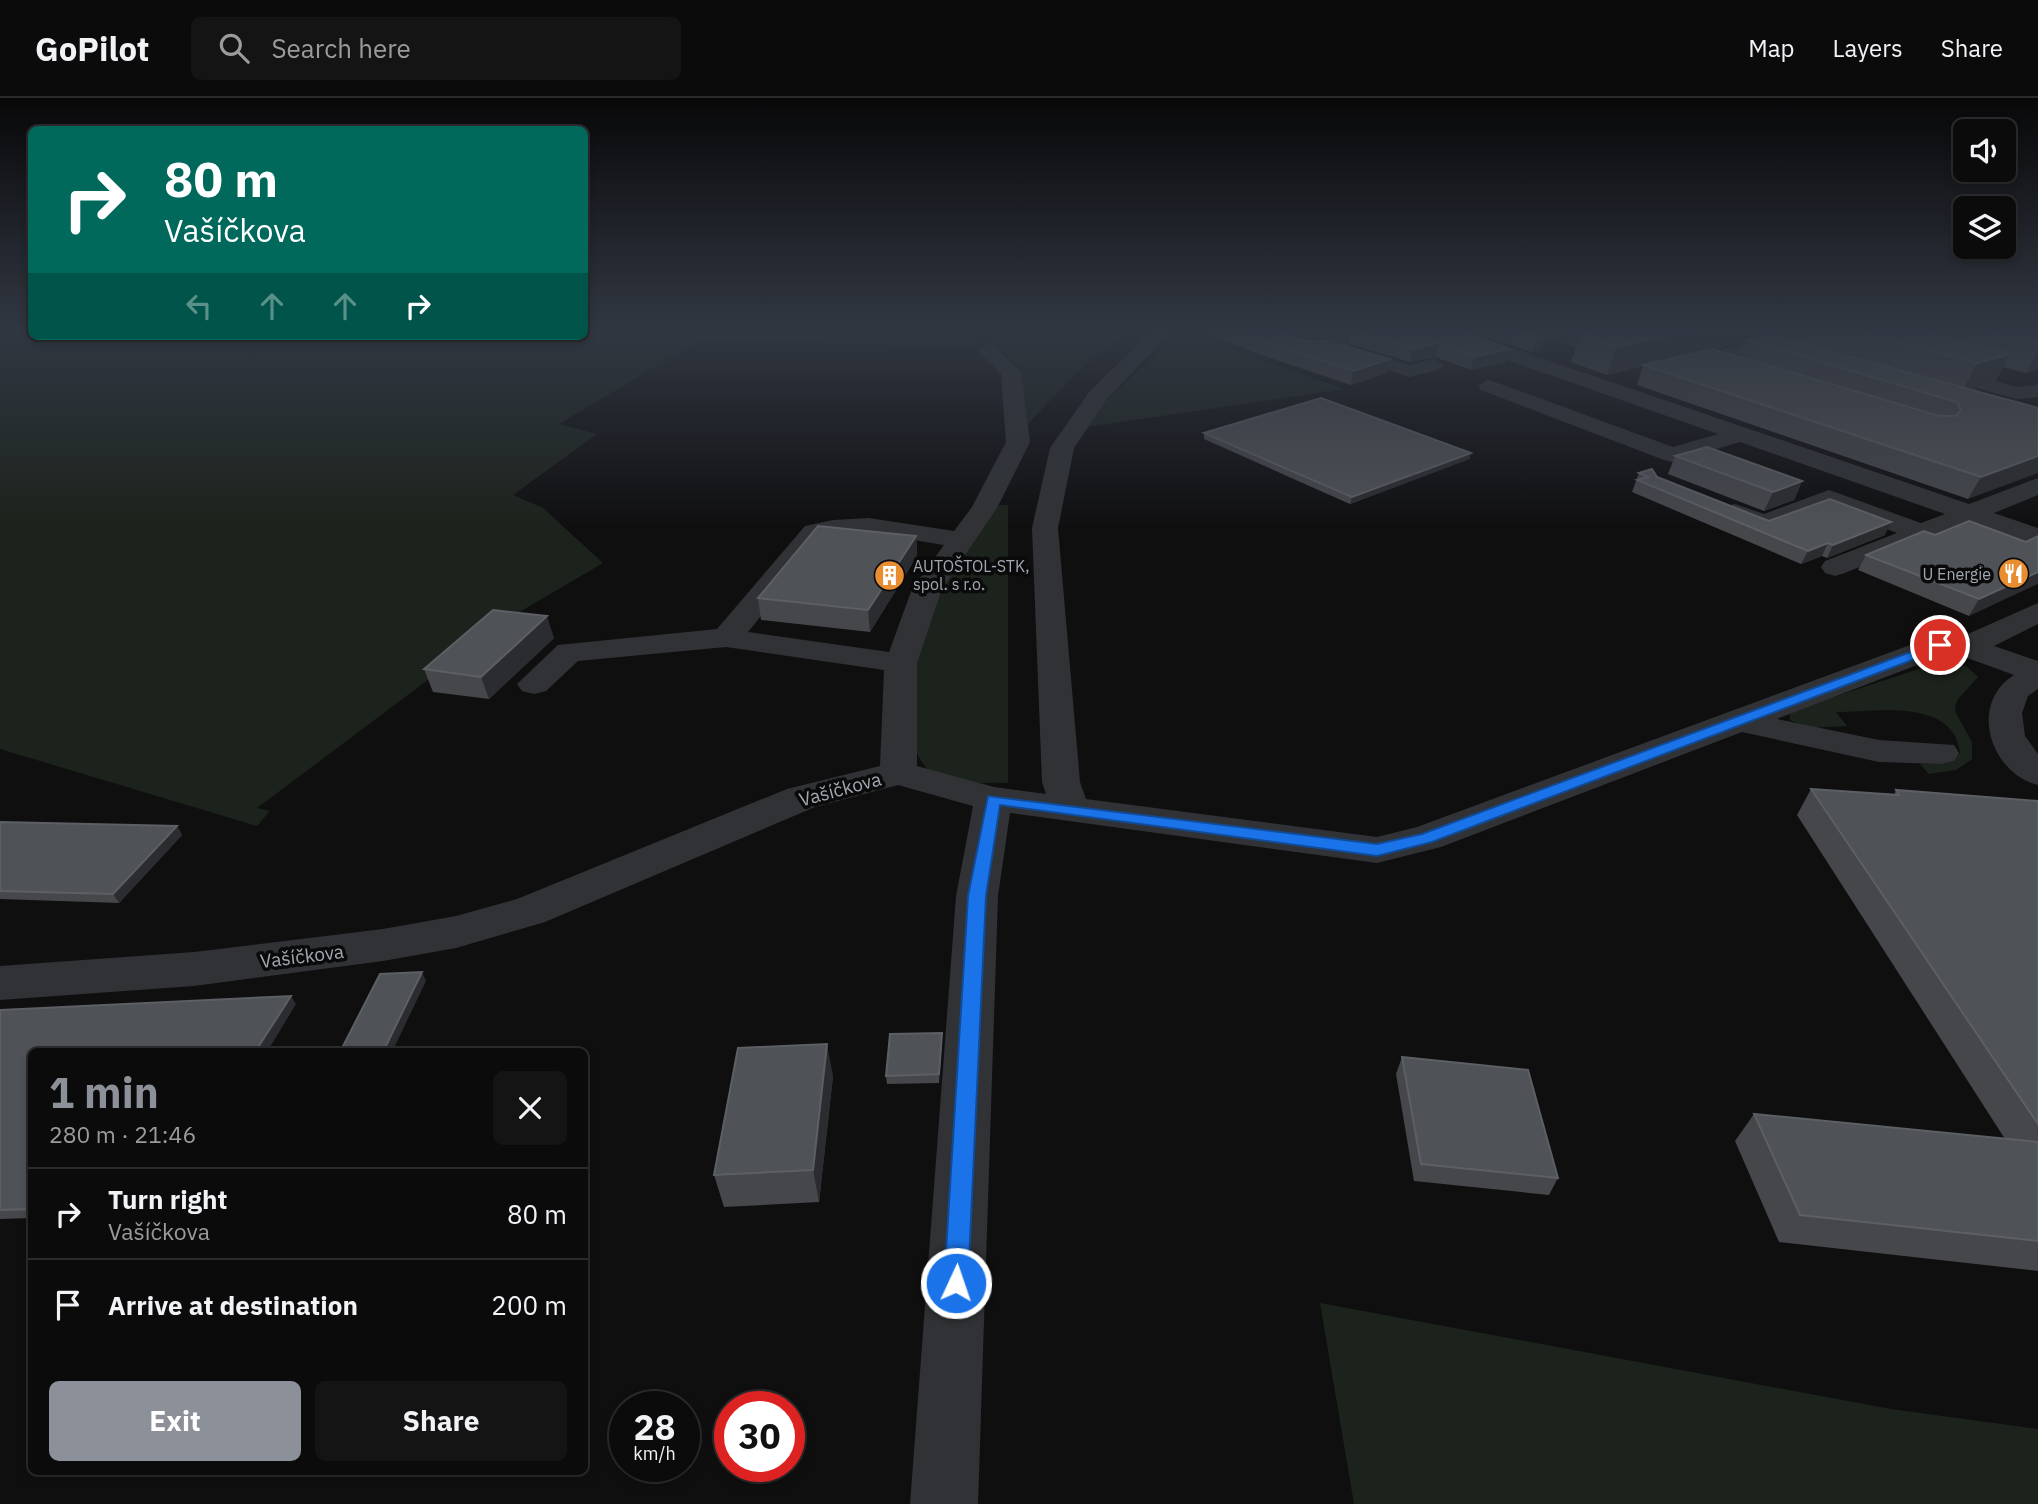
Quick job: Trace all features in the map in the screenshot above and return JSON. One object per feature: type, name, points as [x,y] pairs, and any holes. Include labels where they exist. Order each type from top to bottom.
[{"type":"street","points":[[898,773],[901,663],[927,589],[984,508],[1018,442],[1013,396]]},
{"type":"street","points":[[1069,807],[1061,782],[1045,528],[1062,448],[1098,396]]},
{"type":"street","points":[[1514,396],[1672,455],[1741,434]]},
{"type":"street","points":[[1631,396],[2038,537]]},
{"type":"street","points":[[1835,567],[2038,486]]},
{"type":"street","points":[[1713,503],[1764,523],[1829,498],[1920,531]]},
{"type":"street","points":[[726,638],[815,532],[835,526],[858,526],[961,540]]},
{"type":"street","name":"Vašíčkova","points":[[0,983],[194,969],[383,945],[456,932],[530,911],[801,798],[898,773],[993,799],[1377,850],[1427,838],[1739,721],[1939,639],[2038,612]]},
{"type":"street","points":[[534,684],[569,652],[726,638],[901,663]]},
{"type":"street","points":[[1939,639],[2038,674]]},
{"type":"street","points":[[2038,674],[2015,689],[2004,710],[2004,732],[2019,759],[2038,774]]},
{"type":"street","points":[[1739,721],[1879,751],[1941,753]]},
{"type":"street","points":[[944,1504],[977,896],[993,799]]},
{"type":"shaded area","points":[[0,396],[607,396],[559,424],[597,434],[513,495],[543,508],[603,563],[516,614],[257,808],[270,811],[257,826],[0,749]]},
{"type":"shaded area","points":[[1021,396],[1055,396],[1024,428]]},
{"type":"shaded area","points":[[1111,396],[1299,396],[1087,427]]},
{"type":"shaded area","points":[[999,505],[1008,505],[1008,783],[960,782],[934,774],[920,759],[913,738],[910,713],[912,686],[917,657],[941,589],[961,556]]},
{"type":"shaded area","points":[[1946,660],[1966,666],[1978,677],[1955,706],[1972,742],[1972,759],[1956,770],[1929,774],[1920,764],[1946,763],[1960,753],[1955,735],[1943,723],[1928,715],[1890,710],[1836,712],[1847,726],[1807,728],[1790,720],[1790,712],[1794,710]]},
{"type":"shaded area","points":[[1320,1303],[1891,1409],[2038,1429],[2038,1504],[1354,1504]]},
{"type":"building","points":[[1735,396],[1870,396],[1939,416],[1956,416],[1961,410],[1957,402],[1935,396],[1993,396],[2038,408],[2038,456],[1981,477]]},
{"type":"building","points":[[1321,398],[1471,453],[1352,497],[1204,433]]},
{"type":"building","points":[[1707,447],[1802,481],[1773,492],[1675,456]]},
{"type":"building","points":[[1652,469],[1657,477],[1769,521],[1830,499],[1891,522],[1833,545],[1828,543],[1808,551],[1637,480],[1648,477],[1639,473]]},
{"type":"building","points":[[1969,521],[2026,542],[2038,536],[2038,572],[1979,599],[1866,555],[1924,531],[1935,535]]},
{"type":"building","points":[[818,526],[916,536],[868,610],[758,598]]},
{"type":"building","points":[[493,610],[547,616],[481,677],[424,669]]},
{"type":"building","points":[[1811,789],[1899,795],[1896,790],[2038,801],[2038,1124]]},
{"type":"building","points":[[0,822],[177,826],[113,894],[0,891]]},
{"type":"building","points":[[422,972],[385,1048],[342,1048],[380,974]]},
{"type":"building","points":[[291,996],[258,1048],[28,1048],[28,1209],[0,1210],[0,1010]]},
{"type":"building","points":[[942,1033],[939,1074],[886,1076],[890,1034]]},
{"type":"building","points":[[827,1044],[813,1170],[714,1175],[738,1048]]},
{"type":"building","points":[[1402,1057],[1528,1070],[1558,1178],[1421,1164]]},
{"type":"building","points":[[1754,1114],[2038,1142],[2038,1241],[1800,1215]]},
{"type":"place","name":"U Energie","points":[[2014,574]]},
{"type":"place","name":"AUTOŠTOL-STK, spol. s r.o.","points":[[890,575]]},
{"type":"route","points":[[956,1283],[977,896],[993,799],[1377,850],[1427,838],[1940,645]]}]
